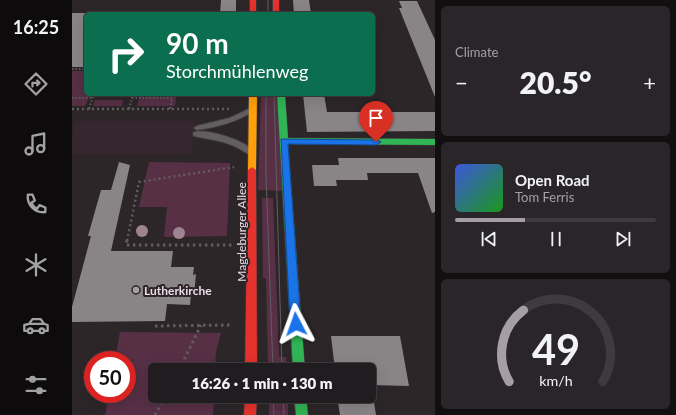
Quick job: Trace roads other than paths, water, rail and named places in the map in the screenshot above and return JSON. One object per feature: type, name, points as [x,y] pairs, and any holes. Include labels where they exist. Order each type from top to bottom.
[{"type":"main road","points":[[253,12],[254,0]]},
{"type":"main road","points":[[276,0],[276,12]]},
{"type":"main road","name":"Magdeburger Allee","points":[[251,363],[253,96]]},
{"type":"main road","points":[[281,96],[299,363]]},
{"type":"main road","points":[[284,141],[435,142]]},
{"type":"main road","points":[[250,415],[251,403]]},
{"type":"main road","points":[[301,403],[302,415]]},
{"type":"lane","points":[[253,108],[236,119],[196,131],[220,136],[237,142],[253,154]]},
{"type":"tram line","points":[[268,0],[268,12]]},
{"type":"tram line","points":[[266,96],[266,174],[273,363]]},
{"type":"tram line","points":[[274,96],[282,363]]},
{"type":"tram line","points":[[273,403],[274,415]]},
{"type":"tram line","points":[[283,403],[284,415]]},
{"type":"place","name":"Lutherkirche","points":[[136,290]]}]
